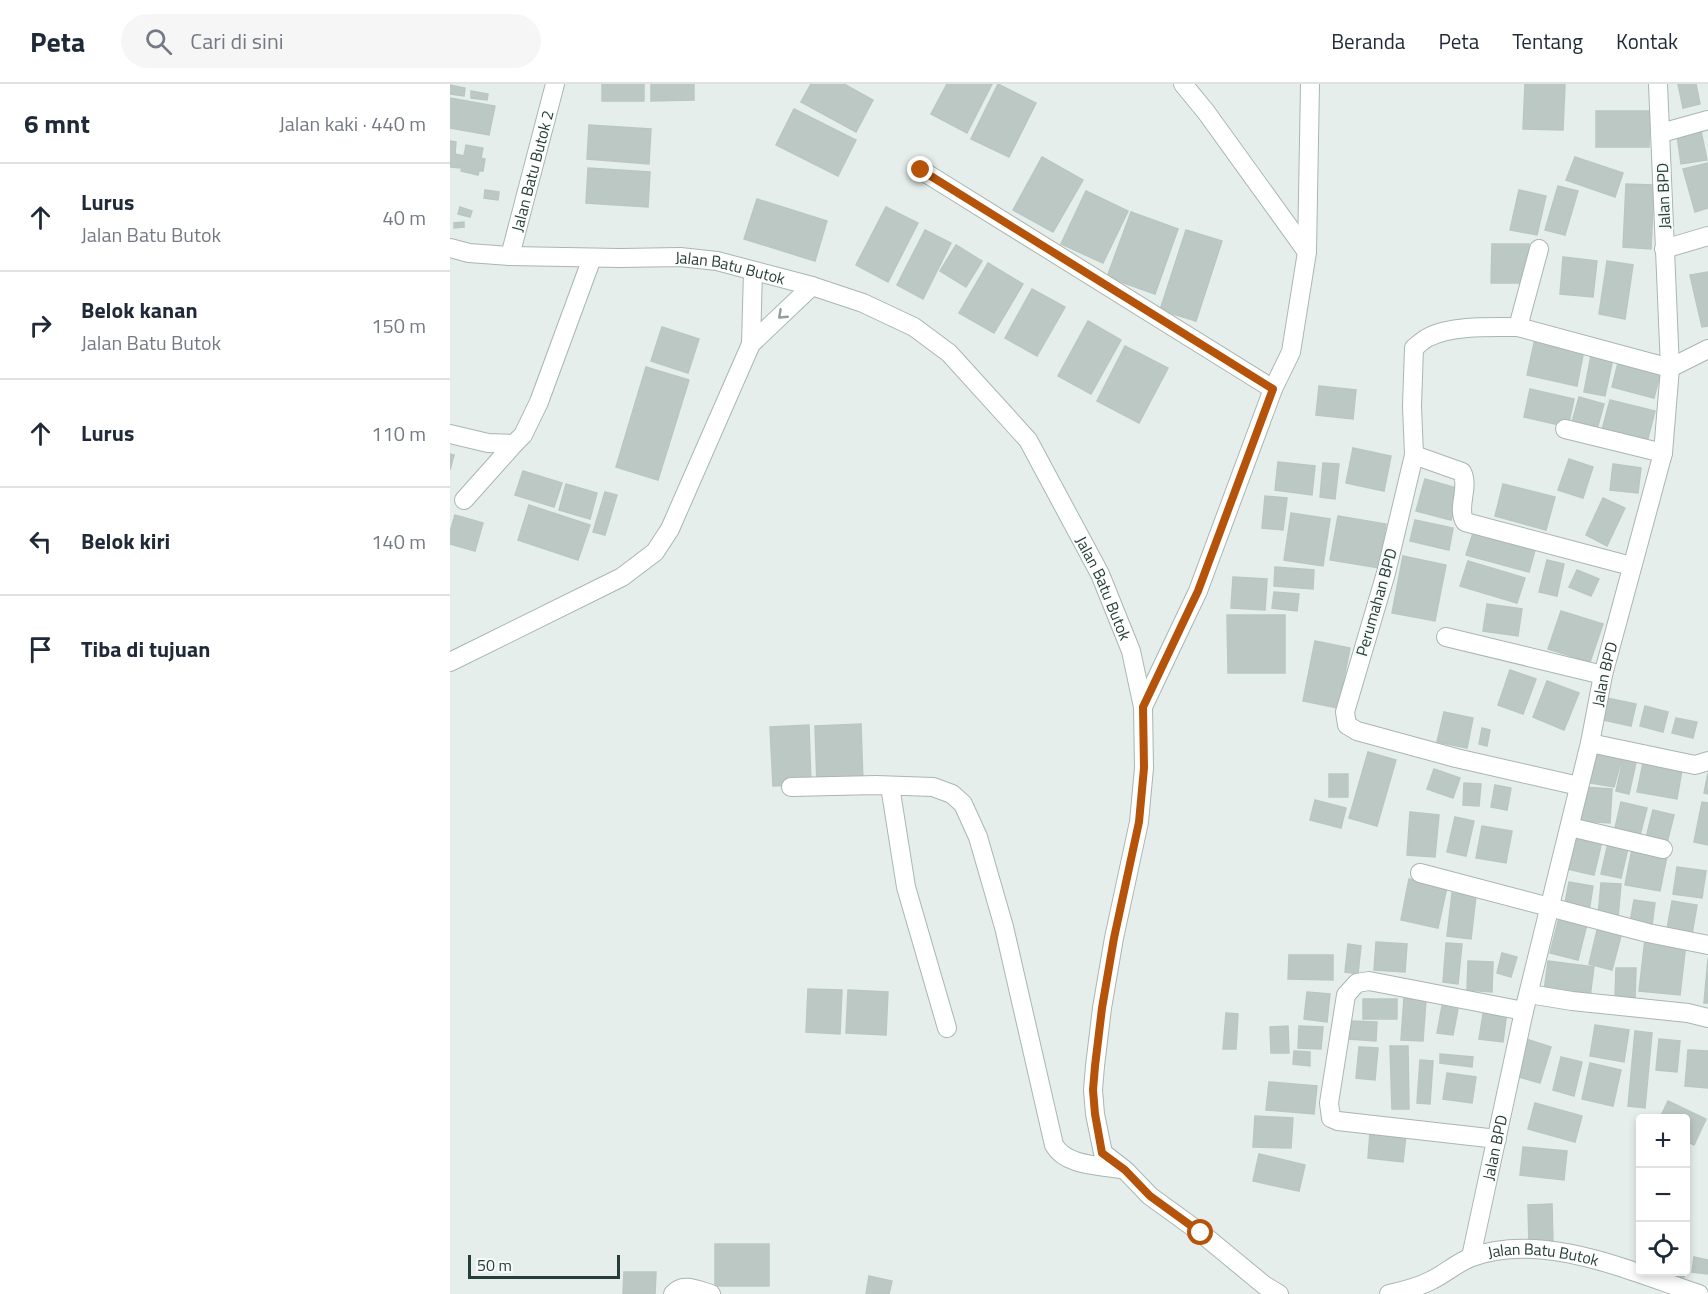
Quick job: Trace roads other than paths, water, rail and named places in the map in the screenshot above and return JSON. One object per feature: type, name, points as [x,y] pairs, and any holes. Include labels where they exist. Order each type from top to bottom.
[{"type":"street","name":"Jalan Batu Butok 2","points":[[510,256],[555,84]]},
{"type":"street","points":[[1183,84],[1308,252]]},
{"type":"street","points":[[1143,707],[1198,591],[1273,389],[1291,352],[1308,252],[1310,84]]},
{"type":"street","name":"Jalan BPD","points":[[1471,1257],[1526,1002],[1590,743],[1603,675],[1663,453],[1670,368],[1658,84]]},
{"type":"street","points":[[1661,133],[1708,120]]},
{"type":"street","points":[[921,170],[1273,389]]},
{"type":"street","points":[[1664,249],[1708,236]]},
{"type":"street","name":"Jalan Batu Butok","points":[[450,248],[469,253],[510,256],[680,257],[717,261],[812,286],[863,303],[914,327],[949,353],[1028,440],[1100,574],[1131,651],[1143,707],[1144,768],[1139,822],[1104,996],[1093,1090],[1102,1153],[1125,1170],[1150,1196],[1201,1233],[1264,1285],[1279,1294]]},
{"type":"street","points":[[1539,249],[1518,327],[1670,368],[1708,349]]},
{"type":"street","points":[[464,500],[523,435],[539,402],[592,258]]},
{"type":"street","points":[[450,662],[622,578],[655,552],[670,529],[751,344],[753,271]]},
{"type":"street","points":[[751,344],[812,286]]},
{"type":"street","name":"Perumahan BPD","points":[[1518,327],[1471,328],[1443,333],[1430,336],[1414,348],[1412,406],[1414,455],[1386,573],[1345,712],[1347,725],[1357,731],[1456,758],[1579,786]]},
{"type":"street","points":[[1565,429],[1663,453]]},
{"type":"street","points":[[450,434],[488,443],[514,444]]},
{"type":"street","points":[[1414,455],[1462,472],[1465,479],[1462,516],[1465,522],[1631,566]]},
{"type":"street","points":[[1446,637],[1603,675]]},
{"type":"street","points":[[1590,743],[1695,765],[1708,761]]},
{"type":"street","points":[[890,786],[906,887],[946,1028]]},
{"type":"street","points":[[791,787],[916,786],[944,790],[957,799],[967,811],[978,837],[1004,927],[1054,1145],[1060,1154],[1070,1160],[1125,1170]]},
{"type":"street","points":[[1570,827],[1663,849]]},
{"type":"street","points":[[1420,873],[1648,933],[1708,945]]},
{"type":"street","points":[[1497,1139],[1338,1121],[1331,1118],[1329,1103],[1346,995],[1357,983],[1369,981],[1526,1002],[1572,1001],[1688,1013],[1708,1018]]},
{"type":"street","name":"Jalan Batu Butok","points":[[1389,1294],[1431,1281],[1471,1257],[1520,1250],[1590,1258],[1699,1294]]},
{"type":"street","points":[[673,1294],[677,1289],[687,1287],[711,1294]]}]
